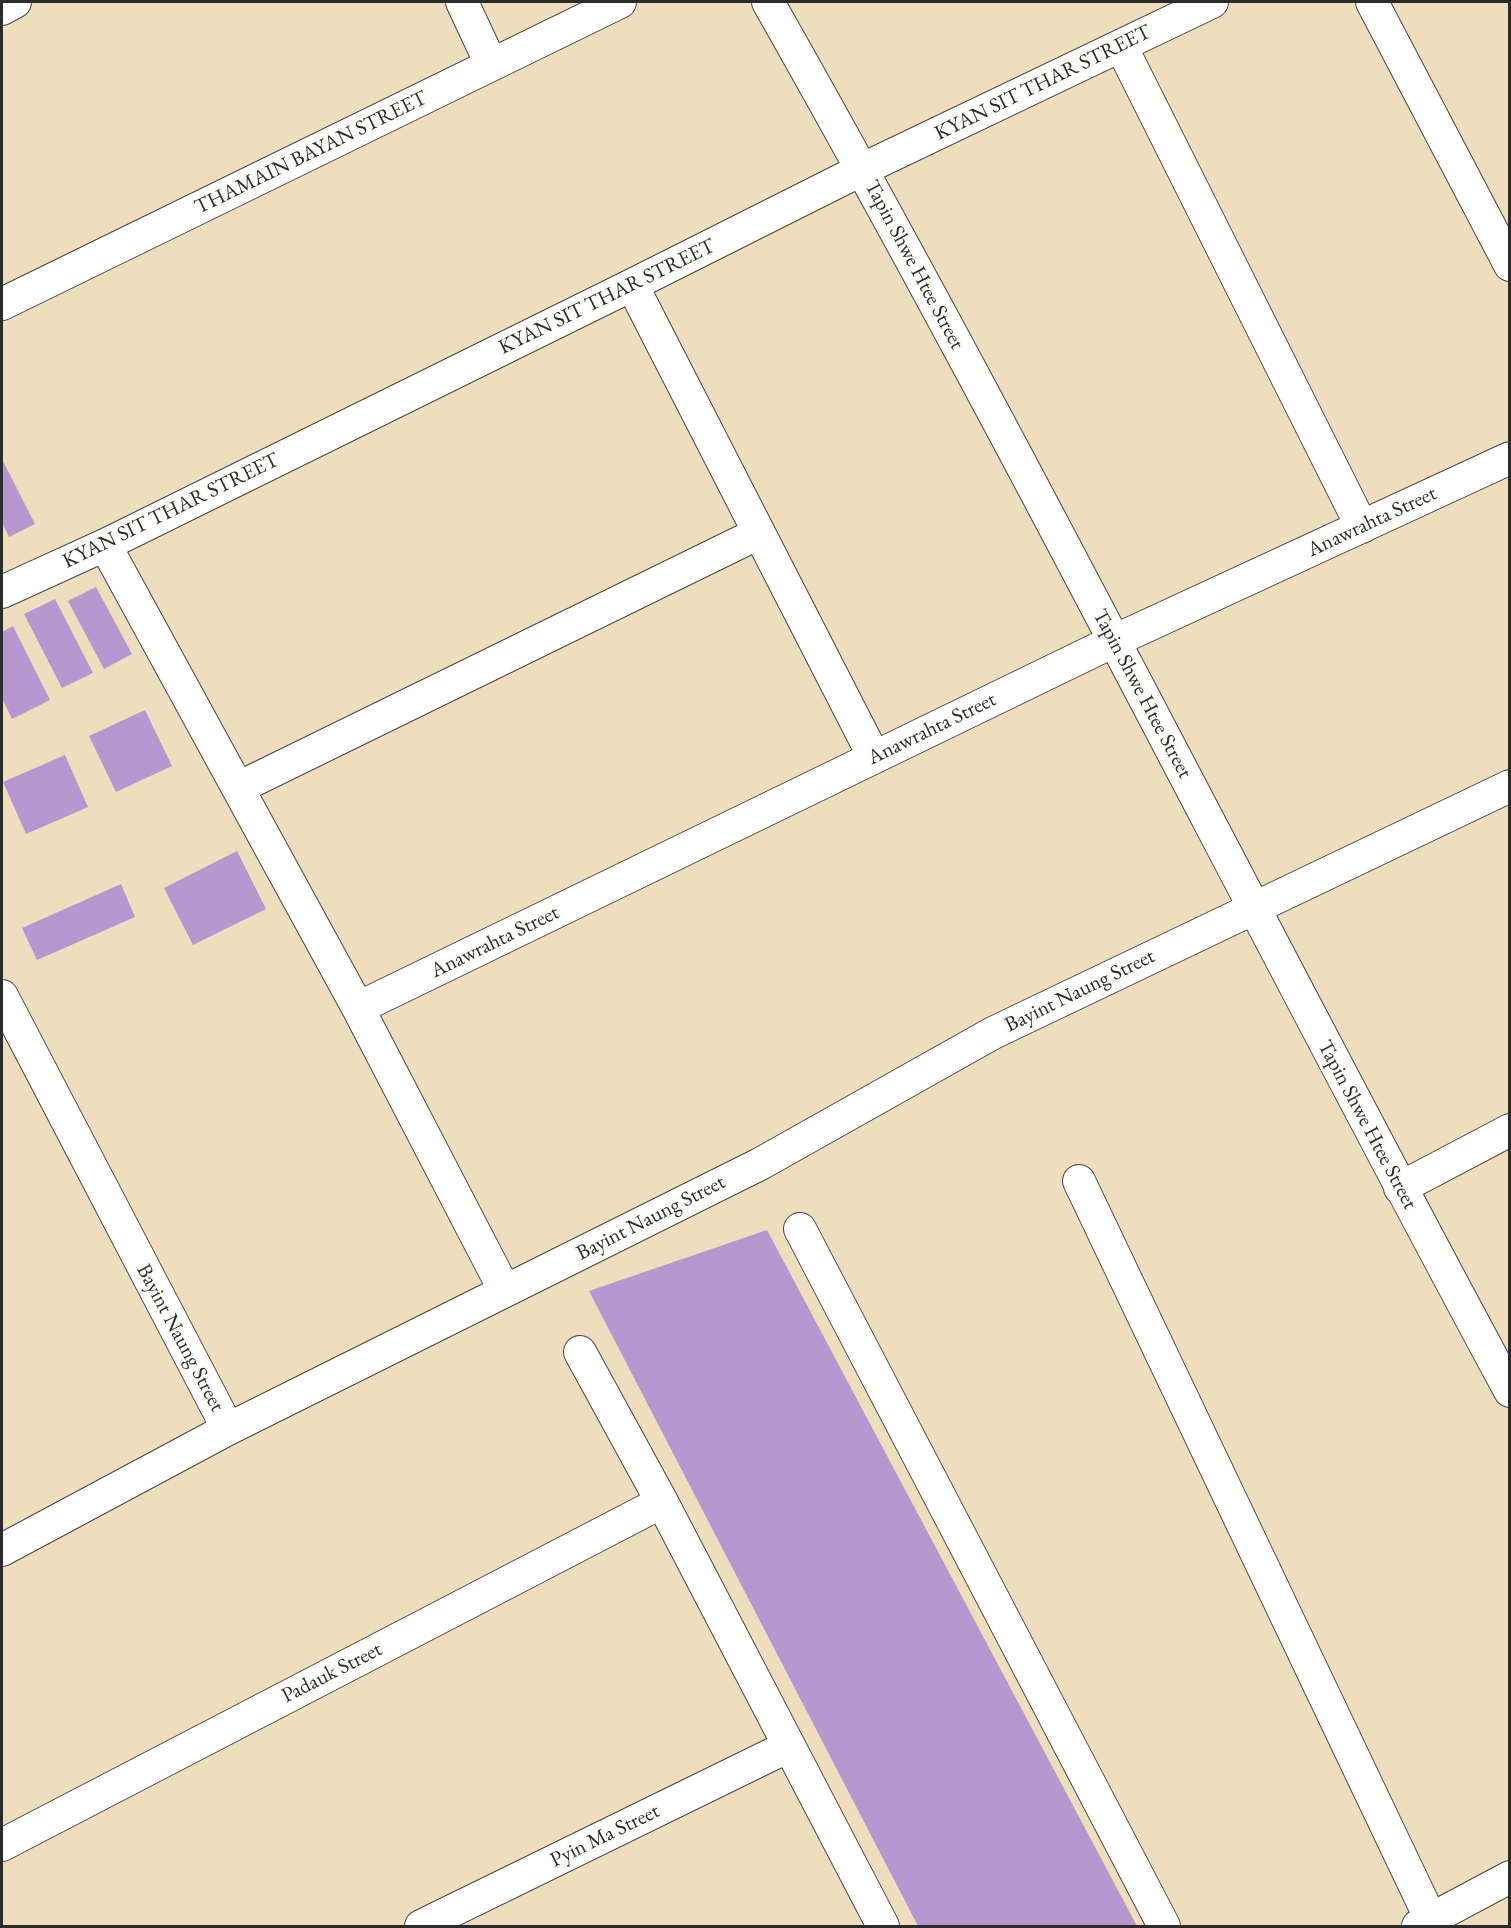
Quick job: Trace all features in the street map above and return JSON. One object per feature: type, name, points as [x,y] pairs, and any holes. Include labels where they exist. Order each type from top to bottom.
[{"type":"street","points":[[2,9],[15,2]]},
{"type":"street","points":[[462,2],[491,64]]},
{"type":"street","name":"THAMAIN BAYAN STREET","points":[[2,304],[620,2]]},
{"type":"street","name":"Tapin Shwe Htee Street","points":[[768,2],[863,169],[1509,1391]]},
{"type":"street","name":"KYAN SIT THAR STREET","points":[[2,592],[105,545],[863,169],[1212,2]]},
{"type":"street","points":[[1372,2],[1509,265]]},
{"type":"street","points":[[1121,46],[1362,526]]},
{"type":"street","points":[[632,285],[874,757]]},
{"type":"street","name":"Anawrahta Street","points":[[358,1008],[1114,641],[1509,458]]},
{"type":"street","points":[[237,788],[759,533]]},
{"type":"street","points":[[105,545],[358,1008],[506,1291]]},
{"type":"street","name":"Bayint Naung Street","points":[[2,996],[228,1429],[760,1164],[993,1033],[1509,786]]},
{"type":"street","points":[[1400,1188],[1509,1130]]},
{"type":"street","points":[[1079,1181],[1428,1924],[1509,1877]]},
{"type":"street","points":[[800,1229],[1164,1926]]},
{"type":"street","points":[[580,1352],[662,1502],[883,1926]]},
{"type":"street","points":[[2,1550],[228,1429]]},
{"type":"street","name":"Padauk Street","points":[[2,1845],[662,1502]]},
{"type":"street","name":"Pyin Ma Street","points":[[421,1926],[789,1746]]},
{"type":"building","points":[[2,459],[35,524],[9,537],[2,522]]},
{"type":"building","points":[[96,587],[132,654],[104,669],[68,601]]},
{"type":"building","points":[[55,599],[93,673],[62,688],[24,614]]},
{"type":"building","points":[[13,626],[50,700],[12,719],[2,698],[2,632]]},
{"type":"building","points":[[145,710],[172,766],[116,792],[89,736]]},
{"type":"building","points":[[65,755],[88,807],[26,834],[3,782]]},
{"type":"building","points":[[237,851],[266,909],[193,945],[164,888]]},
{"type":"building","points":[[121,884],[135,917],[37,960],[22,928]]},
{"type":"building","points":[[767,1230],[1137,1926],[918,1926],[589,1291]]}]
